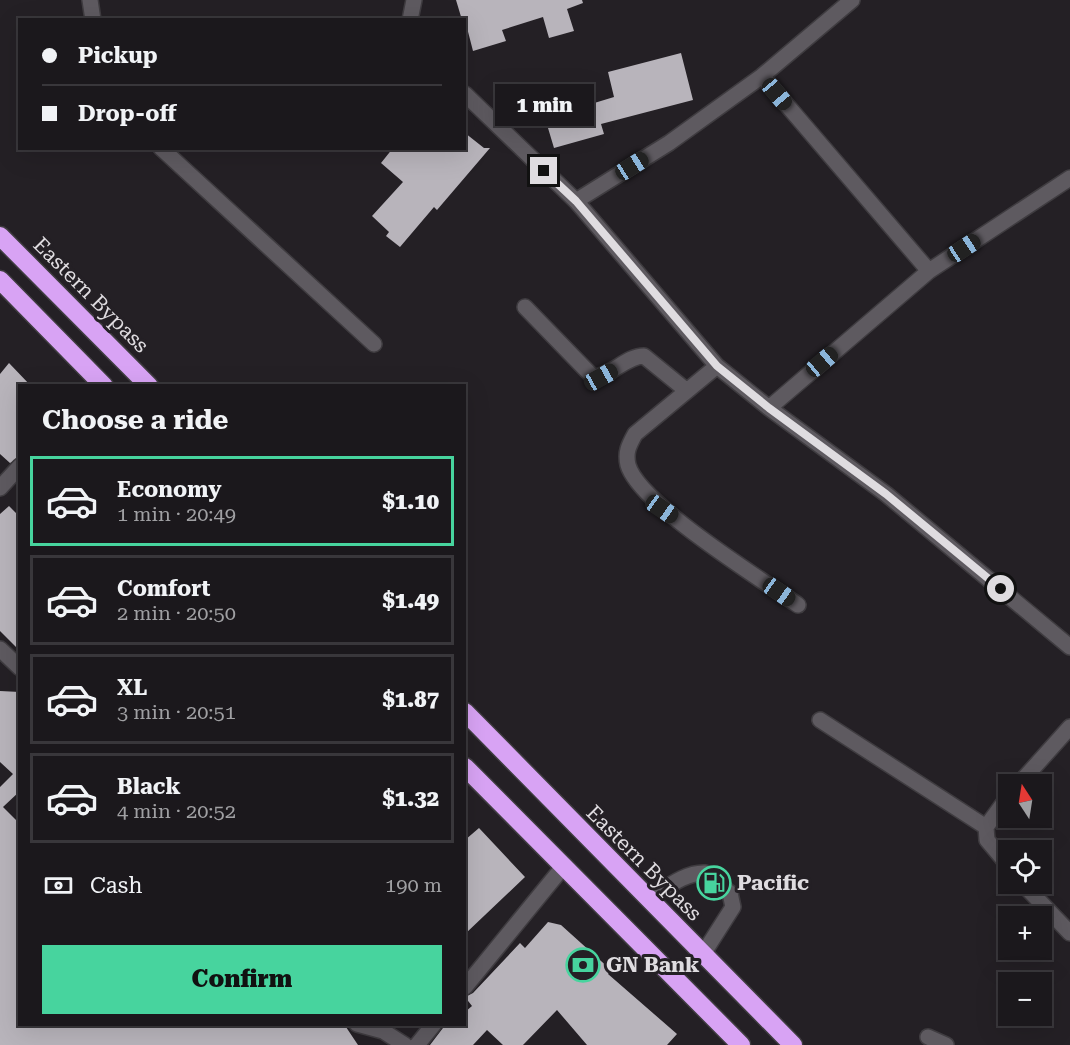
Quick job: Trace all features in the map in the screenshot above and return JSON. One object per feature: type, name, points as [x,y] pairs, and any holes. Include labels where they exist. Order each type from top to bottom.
[{"type":"highway","name":"Eastern Bypass","points":[[0,236],[147,384]]},
{"type":"highway","points":[[0,280],[97,383]]},
{"type":"highway","name":"Eastern Bypass","points":[[466,713],[793,1045]]},
{"type":"highway","points":[[466,768],[741,1045]]},
{"type":"street","points":[[90,0],[93,18]]},
{"type":"street","points":[[410,18],[414,0]]},
{"type":"street","points":[[576,201],[669,142],[762,76],[852,0]]},
{"type":"street","points":[[762,76],[929,271]]},
{"type":"street","points":[[466,95],[576,201],[717,366],[769,408],[886,494],[1070,647]]},
{"type":"street","points":[[163,150],[374,344]]},
{"type":"street","points":[[769,408],[929,271],[1070,178]]},
{"type":"street","points":[[525,307],[593,377],[601,377],[637,356],[644,356],[687,391]]},
{"type":"street","points":[[717,366],[635,435],[628,447],[629,466],[639,484],[662,509],[798,605]]},
{"type":"street","points":[[3,478],[18,467]]},
{"type":"street","points":[[0,649],[18,666]]},
{"type":"street","points":[[820,720],[986,827]]},
{"type":"street","points":[[1028,774],[1070,727]]},
{"type":"street","points":[[998,811],[986,827],[987,840],[998,853]]},
{"type":"street","points":[[466,986],[563,867]]},
{"type":"street","points":[[648,899],[690,875],[700,873],[705,873],[730,893],[734,907],[703,954]]},
{"type":"street","points":[[1033,894],[1070,933]]},
{"type":"street","points":[[364,1026],[383,1031],[405,1045]]},
{"type":"street","points":[[417,1045],[432,1026]]},
{"type":"street","points":[[928,1037],[946,1045]]},
{"type":"building","points":[[456,0],[582,0],[583,3],[567,9],[574,31],[549,38],[543,17],[502,30],[506,41],[473,51],[466,18],[461,18]]},
{"type":"building","points":[[681,53],[693,100],[601,124],[604,134],[554,148],[545,118],[614,97],[608,72]]},
{"type":"building","points":[[466,134],[484,148],[490,148],[437,210],[434,207],[400,247],[386,236],[389,232],[372,216],[403,182],[381,163],[391,150],[466,150]]},
{"type":"building","points":[[9,363],[29,384],[18,384],[18,458],[10,463],[0,454],[0,374]]},
{"type":"building","points":[[9,506],[18,515],[18,649],[0,631],[0,514]]},
{"type":"building","points":[[0,691],[18,692],[18,793],[3,807],[18,822],[18,1026],[345,1026],[358,1045],[0,1045],[0,787],[13,774],[0,762]]},
{"type":"building","points":[[479,828],[525,877],[466,933],[466,839]]},
{"type":"building","points":[[548,922],[561,925],[611,970],[608,974],[677,1034],[667,1045],[587,1045],[557,1010],[523,1045],[503,1045],[487,1030],[473,1045],[430,1045],[444,1026],[466,1026],[466,1011],[472,1006],[466,996],[473,993],[520,943],[525,948]]},
{"type":"place","name":"Pacific","points":[[714,883]]},
{"type":"place","name":"GN Bank","points":[[583,965]]},
{"type":"route","points":[[544,171],[576,201],[717,366],[769,408],[886,494],[1001,589]]}]
